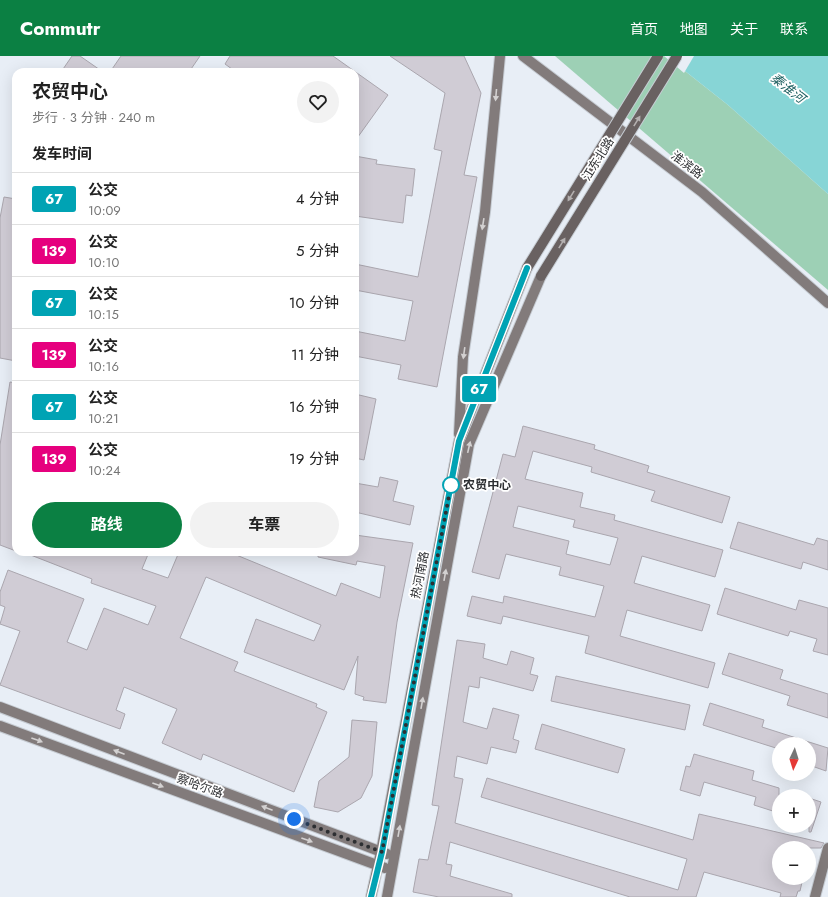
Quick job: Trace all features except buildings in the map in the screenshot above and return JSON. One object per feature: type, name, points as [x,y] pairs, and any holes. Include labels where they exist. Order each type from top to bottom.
[{"type":"main road","points":[[459,441],[463,357],[485,212],[500,56]]},
{"type":"main road","name":"淮滨路","points":[[523,56],[702,192],[828,303]]},
{"type":"main road","name":"江东北路","points":[[527,268],[658,56]]},
{"type":"main road","name":"江东北路","points":[[541,276],[677,56]]},
{"type":"main road","name":"热河南路","points":[[371,897],[382,852],[459,441],[527,268]]},
{"type":"main road","name":"热河南路","points":[[387,897],[469,444],[541,276]]},
{"type":"main road","name":"察哈尔路","points":[[0,707],[395,856]]},
{"type":"main road","name":"察哈尔路","points":[[0,726],[392,870]]},
{"type":"main road","points":[[815,897],[828,848]]},
{"type":"green space","points":[[555,56],[666,56],[728,105],[828,194],[828,290]]},
{"type":"water","name":"秦淮河","points":[[666,56],[828,56],[828,194],[728,105]]},
{"type":"pier","points":[[664,56],[694,56],[684,73]]},
{"type":"bus line","name":"67","points":[[371,897],[382,852],[459,441],[527,268]]},
{"type":"place","name":"农贸中心","points":[[451,485]]},
{"type":"route","points":[[294,819],[382,852],[451,485]]}]
